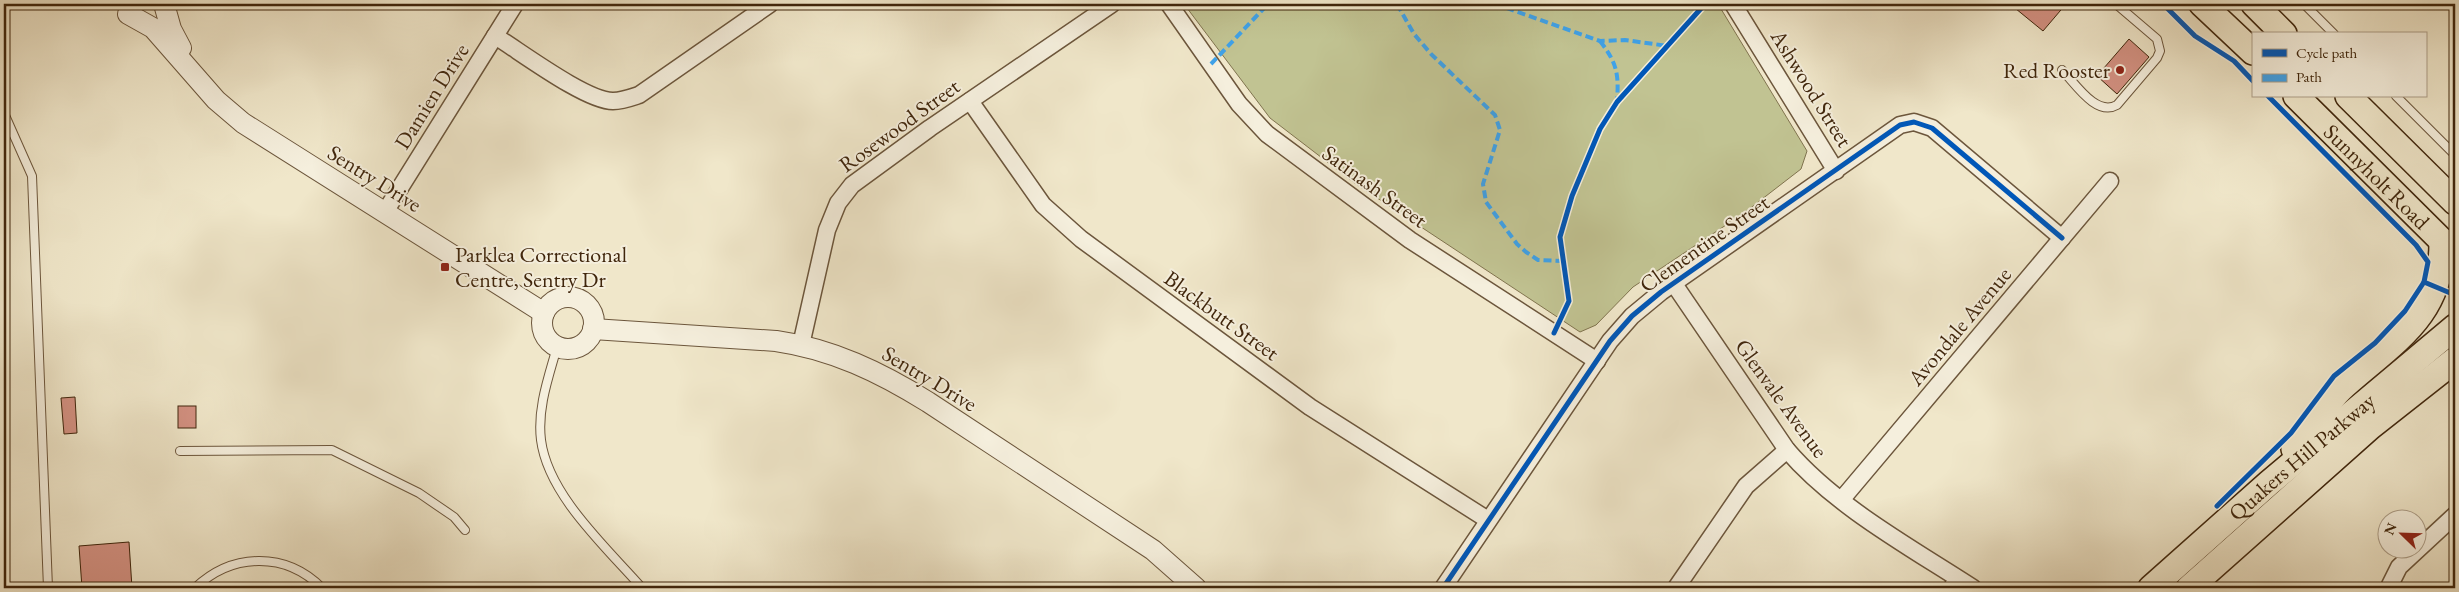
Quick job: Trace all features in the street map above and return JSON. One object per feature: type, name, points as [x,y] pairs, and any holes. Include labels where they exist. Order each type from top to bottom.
[{"type":"main road","points":[[2202,4],[2252,51]]},
{"type":"main road","points":[[2254,4],[2282,32]]},
{"type":"main road","name":"Sunnyholt Road","points":[[2298,98],[2448,249]]},
{"type":"main road","name":"Sunnyholt Road","points":[[2350,98],[2455,202]]},
{"type":"main road","points":[[2269,483],[2343,387],[2396,344],[2410,328],[2425,307],[2435,287],[2448,249]]},
{"type":"main road","name":"Quakers Hill Parkway","points":[[2151,588],[2269,483],[2455,327]]},
{"type":"main road","name":"Quakers Hill Parkway","points":[[2189,588],[2363,433],[2453,363]]},
{"type":"street","points":[[122,9],[144,16],[152,13],[162,4]]},
{"type":"street","name":"Sentry Drive","points":[[162,4],[171,29],[192,72]]},
{"type":"street","name":"Damien Drive","points":[[385,212],[515,4]]},
{"type":"street","points":[[496,36],[583,91],[611,101],[623,100],[639,95],[770,4]]},
{"type":"street","name":"Rosewood Street","points":[[801,345],[827,230],[832,216],[845,193],[864,175],[1112,4]]},
{"type":"street","name":"Satinash Street","points":[[1169,4],[1239,104],[1267,134],[1410,240],[1597,361]]},
{"type":"street","name":"Ashwood Street","points":[[1734,4],[1836,171]]},
{"type":"street","name":"Sentry Drive","points":[[122,9],[153,28],[216,100],[243,124],[544,312]]},
{"type":"street","name":"Blackbutt Street","points":[[970,101],[1043,205],[1081,240],[1310,406],[1488,520]]},
{"type":"street","name":"Clementine Street","points":[[1443,588],[1597,361],[1632,316],[1674,284],[1907,122],[1919,122],[1932,128],[2062,238]]},
{"type":"street","name":"Avondale Avenue","points":[[1842,500],[2110,181]]},
{"type":"street","name":"Glenvale Avenue","points":[[1674,284],[1787,450],[1810,475],[1951,583],[1973,588]]},
{"type":"street","points":[[568,296],[585,302],[591,310],[594,319],[591,336],[575,348],[550,343],[542,330],[544,312],[554,301],[568,296]]},
{"type":"street","name":"Sentry Drive","points":[[593,329],[660,335],[749,338],[801,345],[854,361],[898,383],[1138,540],[1178,570],[1196,588]]},
{"type":"street","points":[[1676,588],[1746,486],[1787,450]]},
{"type":"street","points":[[2391,588],[2390,585],[2399,567],[2455,515]]},
{"type":"lane","points":[[2062,70],[2098,106],[2111,108],[2116,105],[2157,58],[2160,51],[2156,39],[2116,4]]},
{"type":"lane","points":[[2304,4],[2332,32]]},
{"type":"lane","points":[[2398,98],[2455,156]]},
{"type":"lane","points":[[4,113],[32,176],[48,588]]},
{"type":"lane","points":[[558,346],[541,410],[541,439],[546,462],[554,483],[566,500],[642,588]]},
{"type":"lane","points":[[180,451],[332,450],[419,493],[454,517],[465,530]]},
{"type":"lane","points":[[195,588],[207,577],[222,569],[240,562],[256,561],[289,567],[306,575],[322,588]]},
{"type":"green space","points":[[1184,4],[1718,4],[1807,151],[1801,169],[1744,213],[1633,287],[1596,325],[1580,332],[1356,184],[1270,118]]},
{"type":"building","points":[[2010,4],[2066,4],[2043,31]]},
{"type":"building","name":"Red Rooster","points":[[2129,39],[2149,57],[2117,94],[2097,76]]},
{"type":"building","points":[[75,397],[77,433],[64,434],[61,398]]},
{"type":"building","points":[[178,406],[196,406],[196,428],[178,428]]},
{"type":"building","points":[[129,542],[132,588],[82,588],[79,546]]},
{"type":"marked path","points":[[1211,64],[1268,4]]},
{"type":"marked path","points":[[1397,4],[1414,34],[1431,54],[1495,115],[1500,130],[1483,184],[1486,202],[1517,244],[1526,252],[1538,260],[1562,261]]},
{"type":"marked path","points":[[1495,4],[1600,41],[1625,40],[1668,46]]},
{"type":"marked path","points":[[1600,41],[1616,69],[1618,83],[1617,101]]},
{"type":"cycle path","points":[[1554,333],[1569,301],[1560,237],[1572,196],[1600,129],[1617,102],[1705,4]]},
{"type":"cycle path","points":[[2163,4],[2195,36],[2234,61],[2252,80]]},
{"type":"cycle path","points":[[2270,98],[2416,245],[2428,262],[2424,282],[2455,295]]},
{"type":"cycle path","points":[[1443,588],[1610,341],[1632,316],[1661,292],[1900,125],[1914,122],[1932,128],[2062,238]]},
{"type":"cycle path","points":[[2217,506],[2291,433],[2334,376],[2375,343],[2405,311],[2424,282]]},
{"type":"place","name":"Red Rooster","points":[[2120,70]]},
{"type":"place","name":"Parklea Correctional Centre, Sentry Dr","points":[[445,267]]}]
